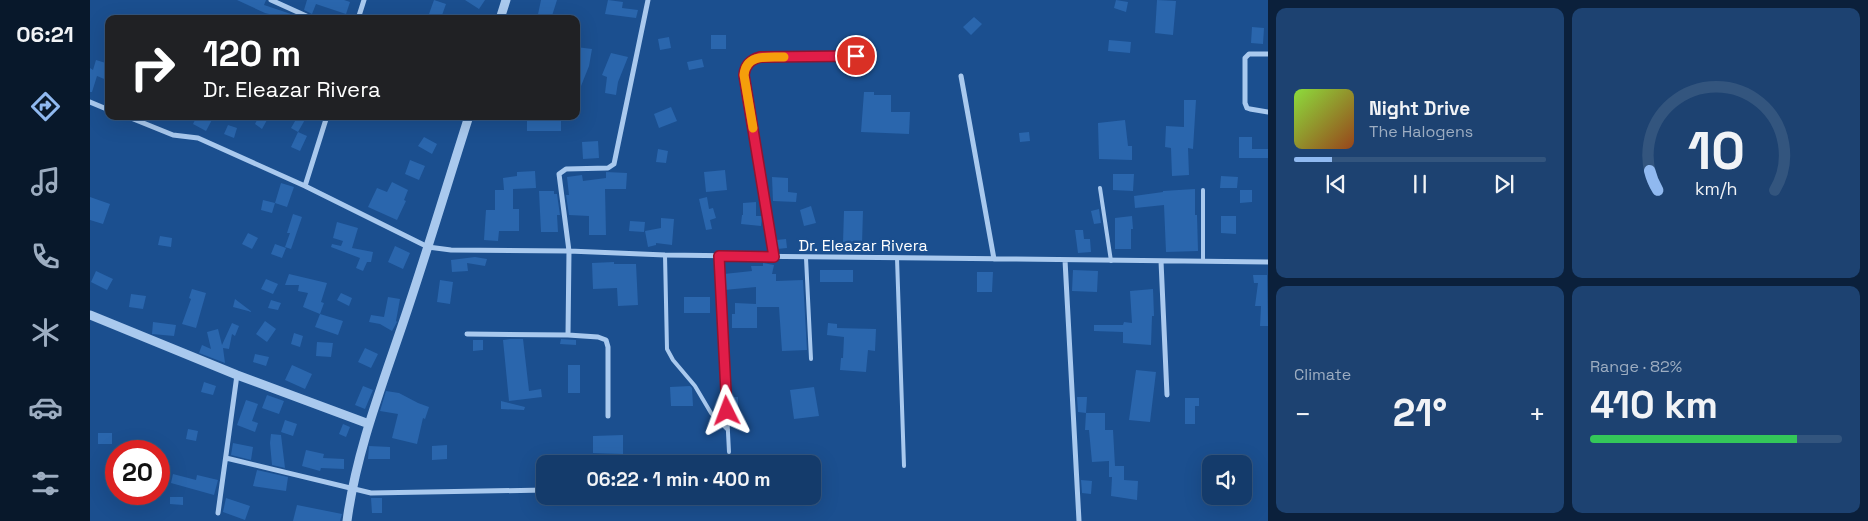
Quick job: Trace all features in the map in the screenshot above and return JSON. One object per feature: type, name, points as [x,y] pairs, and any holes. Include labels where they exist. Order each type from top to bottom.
[{"type":"street","points":[[271,0],[304,15]]},
{"type":"street","points":[[359,15],[364,0]]},
{"type":"street","points":[[501,15],[506,0]]},
{"type":"street","points":[[568,335],[569,251],[558,174],[566,169],[608,168],[614,164],[648,0]]},
{"type":"street","points":[[1268,54],[1249,54],[1246,56],[1245,103],[1250,109],[1268,112]]},
{"type":"street","points":[[774,257],[744,75],[745,68],[753,59],[760,57],[856,56]]},
{"type":"street","points":[[962,76],[994,259]]},
{"type":"street","points":[[90,102],[105,108]]},
{"type":"street","name":"Dr. Eleazar Rivera","points":[[136,120],[173,135],[198,138],[305,186],[428,247],[451,250],[569,251],[806,258],[1268,262]]},
{"type":"street","points":[[305,186],[326,120]]},
{"type":"street","points":[[347,521],[352,490],[369,424],[428,247],[467,120]]},
{"type":"street","points":[[1065,260],[1079,521]]},
{"type":"street","points":[[1161,261],[1167,395]]},
{"type":"street","points":[[90,315],[237,375],[369,424]]},
{"type":"street","points":[[468,334],[568,335],[598,337],[606,340],[608,347],[608,416]]},
{"type":"street","points":[[218,513],[237,375]]},
{"type":"street","points":[[226,458],[352,490],[381,494],[536,490]]},
{"type":"lane","points":[[1100,188],[1111,261]]},
{"type":"lane","points":[[1202,190],[1203,261]]},
{"type":"lane","points":[[665,255],[667,349],[673,360],[695,386],[711,413],[728,430]]},
{"type":"lane","points":[[719,256],[729,452]]},
{"type":"lane","points":[[806,258],[811,359]]},
{"type":"lane","points":[[897,258],[904,466]]},
{"type":"building","points":[[237,0],[266,0],[264,5],[291,14],[273,15]]},
{"type":"building","points":[[307,0],[344,0],[350,2],[346,14],[316,4],[312,14],[304,10]]},
{"type":"building","points":[[434,0],[446,4],[442,15],[429,14]]},
{"type":"building","points":[[465,0],[485,0],[479,9]]},
{"type":"building","points":[[541,0],[557,0],[552,15],[538,15]]},
{"type":"building","points":[[608,0],[623,2],[622,8],[638,10],[636,18],[605,14]]},
{"type":"building","points":[[1116,0],[1128,2],[1126,12],[1114,8]]},
{"type":"building","points":[[1157,0],[1176,1],[1173,35],[1155,33]]},
{"type":"building","points":[[974,17],[982,24],[971,35],[963,27]]},
{"type":"building","points":[[1252,27],[1264,28],[1263,44],[1251,43]]},
{"type":"building","points":[[711,35],[726,35],[726,49],[711,49]]},
{"type":"building","points":[[669,37],[671,48],[660,50],[658,39]]},
{"type":"building","points":[[1109,40],[1131,42],[1130,53],[1108,51]]},
{"type":"building","points":[[580,48],[592,49],[589,66],[580,88]]},
{"type":"building","points":[[611,53],[628,57],[618,82],[616,95],[605,93],[607,77],[602,75]]},
{"type":"building","points":[[702,59],[704,67],[689,70],[687,62]]},
{"type":"building","points":[[96,60],[105,63],[105,79],[97,76],[92,92],[90,92],[90,68],[93,70]]},
{"type":"building","points":[[864,92],[874,92],[874,95],[891,95],[891,112],[910,112],[909,134],[861,132]]},
{"type":"building","points":[[1184,100],[1196,100],[1193,149],[1188,148],[1189,175],[1172,176],[1171,148],[1165,147],[1166,126],[1184,127]]},
{"type":"building","points":[[671,107],[677,121],[659,128],[654,114]]},
{"type":"building","points":[[195,120],[212,120],[206,131],[193,124]]},
{"type":"building","points":[[257,120],[267,120],[262,129],[255,124]]},
{"type":"building","points":[[296,120],[305,120],[298,132],[291,128]]},
{"type":"building","points":[[527,120],[561,120],[561,131],[527,131]]},
{"type":"building","points":[[1125,120],[1128,146],[1132,146],[1132,160],[1099,159],[1098,123]]},
{"type":"building","points":[[228,125],[237,128],[234,138],[224,134]]},
{"type":"building","points":[[298,132],[307,136],[300,151],[291,147]]},
{"type":"building","points":[[1029,132],[1030,141],[1020,142],[1019,133]]},
{"type":"building","points":[[424,137],[437,144],[432,154],[418,146]]},
{"type":"building","points":[[1239,137],[1252,137],[1252,149],[1268,149],[1268,158],[1239,158]]},
{"type":"building","points":[[598,141],[599,158],[583,159],[582,142]]},
{"type":"building","points":[[658,149],[668,151],[666,163],[656,162]]},
{"type":"building","points":[[410,160],[425,166],[419,180],[405,174]]},
{"type":"building","points":[[725,170],[727,190],[706,192],[704,172]]},
{"type":"building","points":[[535,171],[536,188],[513,189],[513,209],[519,209],[519,231],[499,231],[498,241],[484,240],[486,210],[495,210],[495,190],[504,190],[503,178],[517,176],[517,172]]},
{"type":"building","points":[[606,172],[627,173],[626,189],[605,189],[606,235],[589,235],[589,216],[569,215],[566,195],[569,195],[567,177],[582,175],[583,181],[606,178]]},
{"type":"building","points":[[1113,174],[1134,174],[1133,191],[1113,190]]},
{"type":"building","points":[[1221,176],[1238,177],[1237,188],[1220,188]]},
{"type":"building","points":[[772,177],[788,178],[788,192],[797,193],[796,202],[773,201]]},
{"type":"building","points":[[392,182],[408,190],[404,200],[406,201],[397,220],[368,207],[377,188],[387,192]]},
{"type":"building","points":[[281,183],[294,187],[287,207],[275,203]]},
{"type":"building","points":[[1195,189],[1198,251],[1166,252],[1164,205],[1135,208],[1134,196],[1163,191]]},
{"type":"building","points":[[1240,190],[1252,190],[1252,202],[1240,203]]},
{"type":"building","points":[[539,191],[554,191],[554,194],[557,194],[560,215],[557,215],[558,232],[541,232]]},
{"type":"building","points":[[90,197],[110,204],[103,224],[90,220]]},
{"type":"building","points":[[707,197],[709,209],[713,208],[716,218],[710,220],[712,229],[706,230],[699,199]]},
{"type":"building","points":[[263,200],[275,203],[272,213],[261,210]]},
{"type":"building","points":[[756,202],[756,216],[762,216],[761,226],[741,224],[743,203]]},
{"type":"building","points":[[811,206],[816,223],[804,226],[800,210]]},
{"type":"building","points":[[1099,209],[1101,223],[1094,224],[1091,211]]},
{"type":"building","points":[[844,211],[863,211],[862,244],[843,243]]},
{"type":"building","points":[[293,214],[302,217],[291,249],[285,247],[290,233],[287,233]]},
{"type":"building","points":[[1132,216],[1131,249],[1115,249],[1115,218]]},
{"type":"building","points":[[1221,216],[1236,216],[1236,234],[1221,233]]},
{"type":"building","points":[[661,218],[674,219],[672,245],[656,243],[656,245],[648,247],[645,231],[661,228]]},
{"type":"building","points":[[630,221],[645,222],[644,232],[629,231]]},
{"type":"building","points":[[337,222],[358,228],[352,248],[373,252],[371,262],[367,262],[363,271],[356,268],[360,258],[331,247],[332,244],[341,246],[343,241],[333,238]]},
{"type":"building","points":[[1075,230],[1083,230],[1084,239],[1090,239],[1091,252],[1078,253]]},
{"type":"building","points":[[248,233],[258,238],[252,249],[242,244]]},
{"type":"building","points":[[160,236],[172,238],[171,247],[158,245]]},
{"type":"building","points":[[786,239],[787,248],[777,249],[776,240]]},
{"type":"building","points":[[275,244],[286,248],[282,258],[271,254]]},
{"type":"building","points":[[395,246],[410,253],[403,269],[388,262]]},
{"type":"building","points":[[475,257],[487,259],[485,266],[467,263],[468,271],[452,272],[451,260]]},
{"type":"building","points":[[614,262],[614,264],[636,264],[638,305],[618,306],[617,288],[593,289],[592,263]]},
{"type":"building","points":[[763,263],[774,265],[772,274],[776,274],[776,281],[803,280],[807,350],[782,351],[779,307],[757,307],[757,328],[732,328],[732,314],[735,314],[735,303],[756,304],[756,287],[724,290],[724,274],[752,271],[751,266],[763,266]]},
{"type":"building","points":[[820,270],[853,270],[853,282],[820,282]]},
{"type":"building","points":[[1073,270],[1098,271],[1097,292],[1072,291]]},
{"type":"building","points":[[96,271],[113,279],[107,290],[91,282]]},
{"type":"building","points":[[977,272],[993,272],[992,292],[977,292]]},
{"type":"building","points":[[289,274],[327,283],[321,302],[324,303],[320,314],[303,307],[308,293],[298,291],[299,285],[285,285]]},
{"type":"building","points":[[1253,275],[1267,275],[1268,326],[1260,326],[1261,306],[1255,306],[1258,283],[1254,283]]},
{"type":"building","points":[[266,279],[278,284],[273,294],[261,289]]},
{"type":"building","points":[[440,280],[453,282],[450,304],[437,302]]},
{"type":"building","points":[[192,289],[206,293],[196,328],[182,324],[191,299],[189,298]]},
{"type":"building","points":[[1153,289],[1154,316],[1152,316],[1151,345],[1123,343],[1123,332],[1094,331],[1094,325],[1123,325],[1124,322],[1132,323],[1130,291]]},
{"type":"building","points":[[341,293],[352,298],[349,306],[337,300]]},
{"type":"building","points":[[131,294],[146,296],[143,309],[129,307]]},
{"type":"building","points":[[388,297],[400,299],[397,322],[392,331],[380,324],[369,322],[371,315],[384,317]]},
{"type":"building","points":[[684,297],[710,297],[710,313],[684,313]]},
{"type":"building","points":[[235,299],[252,312],[233,307]]},
{"type":"building","points":[[271,300],[281,303],[278,310],[268,308]]},
{"type":"building","points":[[320,314],[343,321],[338,335],[315,327]]},
{"type":"building","points":[[265,321],[276,329],[267,342],[256,334]]},
{"type":"building","points":[[153,322],[176,325],[174,336],[152,334]]},
{"type":"building","points":[[232,323],[239,326],[235,336],[232,334],[229,349],[223,348],[225,363],[199,353],[202,345],[211,349],[207,332],[218,329],[222,345]]},
{"type":"building","points":[[828,323],[837,324],[837,328],[876,329],[875,351],[868,350],[866,372],[840,370],[841,358],[843,358],[844,337],[827,335]]},
{"type":"building","points":[[294,333],[303,336],[300,347],[291,344]]},
{"type":"building","points":[[523,339],[529,391],[541,389],[542,397],[509,401],[503,340]]},
{"type":"building","points":[[561,339],[576,340],[576,345],[560,344]]},
{"type":"building","points":[[473,340],[483,340],[483,350],[473,351]]},
{"type":"building","points":[[317,342],[333,343],[331,357],[316,356]]},
{"type":"building","points":[[365,348],[378,354],[371,368],[358,362]]},
{"type":"building","points":[[255,354],[269,357],[266,366],[253,362]]},
{"type":"building","points":[[292,365],[312,374],[305,389],[285,380]]},
{"type":"building","points":[[568,365],[580,365],[580,393],[568,393]]},
{"type":"building","points":[[1136,370],[1156,372],[1150,422],[1129,420]]},
{"type":"building","points":[[204,382],[216,386],[213,395],[201,392]]},
{"type":"building","points":[[363,386],[373,390],[365,409],[355,405]]},
{"type":"building","points":[[690,386],[692,388],[693,406],[671,406],[670,387]]},
{"type":"building","points":[[814,387],[819,416],[794,419],[790,390]]},
{"type":"building","points":[[386,391],[399,393],[429,407],[425,419],[423,418],[417,444],[392,438],[398,414],[380,411]]},
{"type":"building","points":[[267,395],[284,401],[279,414],[262,408]]},
{"type":"building","points":[[730,397],[738,397],[738,410],[731,410]]},
{"type":"building","points":[[1077,397],[1087,397],[1086,413],[1078,412]]},
{"type":"building","points":[[1185,398],[1199,398],[1199,406],[1195,406],[1195,424],[1185,424]]},
{"type":"building","points":[[246,400],[258,404],[252,421],[258,423],[255,432],[237,425]]},
{"type":"building","points":[[501,401],[525,407],[524,410],[501,409]]},
{"type":"building","points":[[1086,413],[1105,413],[1105,430],[1113,430],[1115,466],[1124,466],[1124,480],[1138,481],[1137,500],[1111,496],[1112,477],[1109,477],[1109,461],[1092,462],[1089,430],[1085,430]]},
{"type":"building","points":[[285,420],[297,424],[293,436],[281,432]]},
{"type":"building","points":[[343,424],[350,427],[346,437],[339,434]]},
{"type":"building","points":[[188,429],[198,431],[196,441],[186,439]]},
{"type":"building","points":[[98,433],[112,433],[112,440],[105,440],[105,444],[98,444]]},
{"type":"building","points":[[271,434],[281,435],[285,468],[272,465]]},
{"type":"building","points":[[623,435],[623,454],[593,453],[593,436]]},
{"type":"building","points":[[233,443],[253,447],[251,460],[231,455]]},
{"type":"building","points":[[447,445],[447,459],[432,460],[432,446]]},
{"type":"building","points":[[369,446],[390,447],[390,459],[368,459]]},
{"type":"building","points":[[306,450],[324,454],[323,458],[344,459],[344,469],[321,468],[320,471],[302,466]]},
{"type":"building","points":[[257,470],[288,477],[286,491],[253,486]]},
{"type":"building","points":[[173,474],[196,480],[197,475],[218,480],[214,495],[171,483]]},
{"type":"building","points":[[1081,480],[1092,481],[1091,494],[1082,493]]},
{"type":"building","points":[[170,497],[183,497],[183,505],[170,504]]},
{"type":"building","points":[[226,498],[250,506],[245,520],[223,512]]},
{"type":"building","points":[[371,498],[382,498],[382,513],[372,513]]},
{"type":"building","points":[[297,505],[342,514],[340,521],[293,521]]},
{"type":"slow traffic","points":[[753,128],[744,75],[745,68],[753,59],[760,57],[784,57]]},
{"type":"route","points":[[727,411],[719,256],[774,257],[744,75],[745,68],[753,59],[760,57],[856,56]]}]
